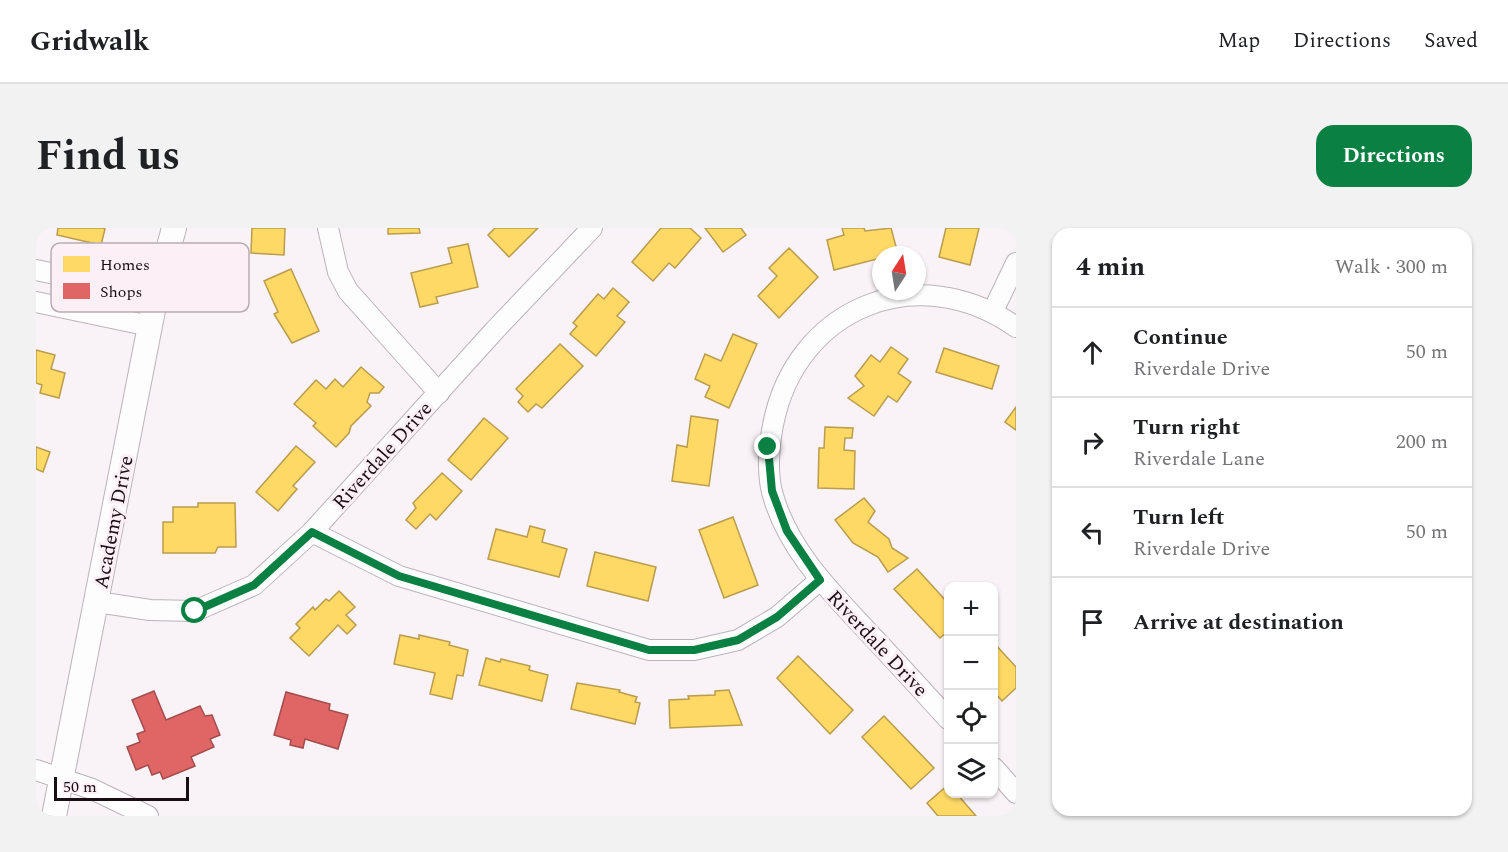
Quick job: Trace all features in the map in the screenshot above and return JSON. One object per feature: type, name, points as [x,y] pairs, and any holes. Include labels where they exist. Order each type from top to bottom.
[{"type":"street","name":"Academy Drive","points":[[170,243],[174,228]]},
{"type":"street","points":[[328,228],[333,256],[348,291],[361,309],[439,393]]},
{"type":"street","name":"Riverdale Drive","points":[[97,602],[150,610],[195,611],[254,585],[312,532],[592,228]]},
{"type":"street","points":[[993,311],[1016,263]]},
{"type":"street","points":[[36,270],[51,273]]},
{"type":"street","name":"Riverdale Drive","points":[[944,715],[820,580],[787,531],[772,491],[768,447],[777,405],[795,365],[823,332],[859,308],[900,295],[945,296],[993,311],[1016,327]]},
{"type":"street","points":[[36,302],[51,305]]},
{"type":"street","points":[[84,312],[150,326]]},
{"type":"street","name":"Academy Drive","points":[[54,816],[153,312]]},
{"type":"street","points":[[312,532],[399,576],[649,650],[694,650],[738,640],[777,617],[820,580]]},
{"type":"street","points":[[36,770],[92,789],[148,816]]},
{"type":"street","points":[[998,773],[1016,793]]},
{"type":"building: Homes","points":[[58,228],[105,229],[102,243],[57,235]]},
{"type":"building: Homes","points":[[252,228],[285,228],[284,255],[251,253]]},
{"type":"building: Homes","points":[[388,228],[419,228],[420,233],[388,234]]},
{"type":"building: Homes","points":[[495,228],[538,228],[509,257],[488,235]]},
{"type":"building: Homes","points":[[661,228],[690,228],[701,238],[675,268],[669,263],[653,281],[632,262]]},
{"type":"building: Homes","points":[[705,228],[741,228],[746,235],[723,252]]},
{"type":"building: Homes","points":[[842,228],[864,228],[865,231],[891,228],[896,246],[872,246],[872,260],[834,270],[827,240],[844,235]]},
{"type":"building: Homes","points":[[946,228],[979,228],[970,265],[939,257]]},
{"type":"building: Homes","points":[[468,244],[478,287],[436,297],[438,303],[420,307],[411,273],[452,263],[448,248]]},
{"type":"building: Homes","points":[[789,248],[818,277],[779,318],[758,296],[777,276],[769,268]]},
{"type":"building: Homes","points":[[291,269],[319,331],[292,343],[274,314],[278,312],[264,281]]},
{"type":"building: Homes","points":[[613,288],[629,302],[617,316],[625,322],[596,356],[570,334],[577,326],[573,323],[598,294],[604,299]]},
{"type":"building: Homes","points":[[733,334],[757,344],[729,408],[705,397],[710,386],[695,379],[705,354],[721,361]]},
{"type":"building: Homes","points":[[560,344],[583,366],[542,408],[536,404],[528,412],[518,402],[523,396],[516,389]]},
{"type":"building: Homes","points":[[891,347],[908,359],[898,373],[911,382],[897,402],[888,396],[874,416],[848,398],[864,386],[855,376],[871,355],[880,362]]},
{"type":"building: Homes","points":[[944,348],[999,366],[992,389],[936,372]]},
{"type":"building: Homes","points":[[36,350],[55,355],[51,369],[65,373],[59,398],[40,393],[42,385],[36,383]]},
{"type":"building: Homes","points":[[361,367],[384,387],[379,393],[370,393],[367,402],[371,406],[351,426],[349,433],[336,447],[313,426],[316,423],[294,404],[316,380],[326,389],[335,379],[343,387]]},
{"type":"building: Homes","points":[[1016,407],[1016,430],[1005,422]]},
{"type":"building: Homes","points":[[691,416],[718,420],[709,486],[672,481],[677,445],[687,447]]},
{"type":"building: Homes","points":[[484,418],[508,438],[471,480],[448,460]]},
{"type":"building: Homes","points":[[825,427],[853,428],[852,438],[845,438],[844,450],[855,451],[854,489],[818,488],[819,448],[824,448]]},
{"type":"building: Homes","points":[[296,446],[315,462],[293,486],[297,489],[278,511],[256,492]]},
{"type":"building: Homes","points":[[36,447],[50,452],[43,472],[36,469]]},
{"type":"building: Homes","points":[[442,473],[462,491],[436,520],[430,514],[416,529],[406,520],[416,508],[413,503]]},
{"type":"building: Homes","points":[[864,498],[875,511],[868,522],[889,539],[892,548],[908,558],[888,572],[878,557],[853,543],[835,520]]},
{"type":"building: Homes","points":[[198,503],[235,503],[236,547],[218,547],[215,553],[163,553],[163,522],[173,522],[173,507],[198,507]]},
{"type":"building: Homes","points":[[733,517],[758,585],[724,598],[699,530]]},
{"type":"building: Homes","points":[[530,526],[545,530],[542,542],[567,549],[559,577],[488,559],[496,529],[527,537]]},
{"type":"building: Homes","points":[[595,552],[656,567],[648,601],[587,586]]},
{"type":"building: Homes","points":[[917,569],[944,599],[944,634],[940,638],[894,589]]},
{"type":"building: Homes","points":[[339,591],[355,607],[346,615],[356,625],[347,634],[338,625],[309,656],[290,638],[300,628],[296,624],[313,607],[315,610]]},
{"type":"building: Homes","points":[[400,635],[419,639],[419,635],[450,642],[449,645],[468,650],[463,676],[457,675],[452,699],[430,694],[435,673],[394,664]]},
{"type":"building: Homes","points":[[998,647],[1016,667],[1016,688],[1002,701],[998,696]]},
{"type":"building: Homes","points":[[798,656],[853,710],[830,734],[777,678]]},
{"type":"building: Homes","points":[[486,658],[530,666],[529,670],[548,675],[542,701],[479,685]]},
{"type":"building: Homes","points":[[577,683],[620,690],[619,692],[637,697],[635,702],[640,703],[635,724],[571,709]]},
{"type":"building: Homes","points":[[729,690],[742,725],[670,728],[669,700],[689,699],[688,696],[715,695],[715,691]]},
{"type":"building: Homes","points":[[884,716],[934,768],[911,789],[862,737]]},
{"type":"building: Homes","points":[[944,788],[944,798],[960,798],[976,816],[938,816],[927,803]]},
{"type":"building: Shops","points":[[154,691],[166,720],[200,706],[205,716],[212,715],[220,735],[210,739],[214,747],[191,757],[195,766],[163,779],[160,772],[152,775],[148,765],[136,770],[127,747],[140,742],[137,734],[145,731],[132,700]]},
{"type":"building: Shops","points":[[286,692],[330,704],[329,710],[348,715],[338,749],[305,739],[303,748],[290,745],[291,740],[274,735]]},
{"type":"route","points":[[195,611],[254,585],[312,532],[399,576],[649,650],[694,650],[738,640],[777,617],[820,580],[787,531],[772,491],[768,447]]}]
